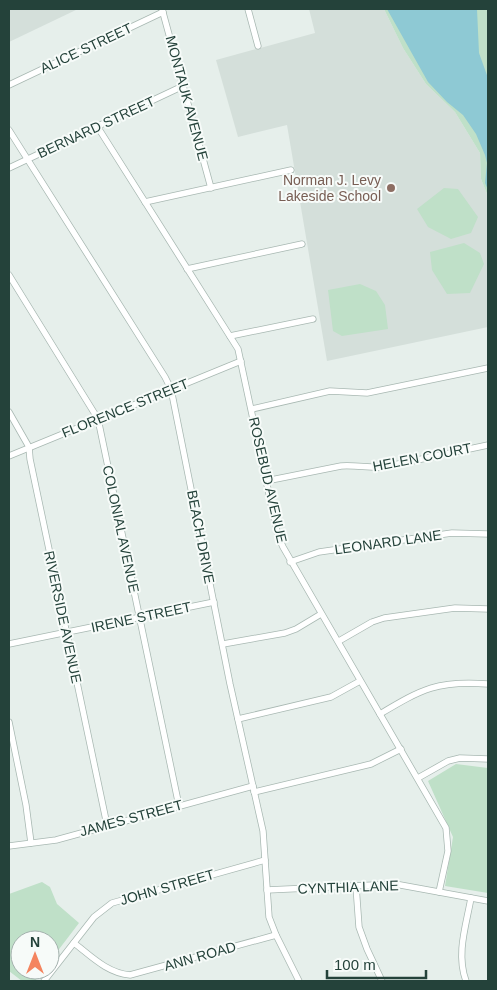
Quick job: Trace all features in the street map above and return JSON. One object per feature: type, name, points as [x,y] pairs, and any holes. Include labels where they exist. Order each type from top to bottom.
[{"type":"street","points":[[248,9],[258,46]]},
{"type":"street","name":"ALICE STREET","points":[[9,85],[163,10]]},
{"type":"street","name":"MONTAUK AVENUE","points":[[163,10],[211,188]]},
{"type":"street","name":"BERNARD STREET","points":[[9,168],[183,86]]},
{"type":"street","name":"ROSEBUD AVENUE","points":[[97,126],[238,349],[242,360],[278,536],[290,562],[443,820],[448,835],[448,850],[439,892]]},
{"type":"street","name":"BEACH DRIVE","points":[[9,130],[171,389],[238,719],[263,831],[270,917],[276,935],[299,981]]},
{"type":"street","points":[[145,202],[291,170]]},
{"type":"street","points":[[187,269],[302,244]]},
{"type":"street","name":"COLONIAL AVENUE","points":[[9,275],[98,419],[179,806]]},
{"type":"street","points":[[230,336],[313,318]]},
{"type":"street","name":"FLORENCE STREET","points":[[9,456],[242,360]]},
{"type":"street","points":[[252,409],[330,391],[367,393],[488,368]]},
{"type":"street","name":"RIVERSIDE AVENUE","points":[[9,412],[29,447],[107,825]]},
{"type":"street","name":"HELEN COURT","points":[[266,481],[341,466],[384,467],[488,445]]},
{"type":"street","name":"LEONARD LANE","points":[[290,562],[319,552],[452,533],[488,534]]},
{"type":"street","name":"IRENE STREET","points":[[9,644],[214,602]]},
{"type":"street","points":[[338,641],[372,622],[384,618],[456,608],[488,609]]},
{"type":"street","points":[[223,644],[285,633],[296,629],[321,614]]},
{"type":"street","points":[[238,719],[331,697],[360,681]]},
{"type":"street","points":[[380,714],[428,688],[454,683],[488,684]]},
{"type":"street","points":[[9,722],[26,805],[31,843]]},
{"type":"street","name":"JAMES STREET","points":[[9,846],[56,840],[179,806],[371,764],[401,749]]},
{"type":"street","points":[[418,778],[448,761],[460,758],[488,759]]},
{"type":"street","name":"JOHN STREET","points":[[44,981],[94,917],[112,903],[264,860]]},
{"type":"street","name":"CYNTHIA LANE","points":[[267,890],[395,884],[488,901]]},
{"type":"street","points":[[356,886],[359,927],[382,981]]},
{"type":"street","points":[[466,981],[461,961],[461,950],[471,898]]},
{"type":"street","name":"ANN ROAD","points":[[74,943],[108,969],[120,974],[130,974],[276,935]]},
{"type":"shaded area","points":[[9,9],[78,9],[9,42]]},
{"type":"shaded area","name":"Norman J. Levy Lakeside School","points":[[309,9],[384,9],[403,48],[426,84],[455,112],[480,153],[481,179],[488,196],[488,327],[327,361],[287,125],[238,137],[216,60],[315,33]]},
{"type":"green space","points":[[384,9],[487,9],[488,196],[481,179],[480,153],[455,112],[426,84],[403,48]]},
{"type":"green space","points":[[444,188],[458,189],[478,217],[471,233],[451,239],[428,227],[417,209]]},
{"type":"green space","points":[[464,243],[480,253],[484,264],[470,293],[447,294],[432,270],[430,252]]},
{"type":"green space","points":[[360,284],[376,291],[385,305],[388,329],[342,336],[333,331],[328,290]]},
{"type":"green space","points":[[456,764],[488,768],[488,893],[445,886],[453,837],[428,781]]},
{"type":"green space","points":[[42,882],[50,887],[57,904],[79,923],[60,948],[60,930],[10,930],[10,972],[9,971],[9,894]]},
{"type":"water","points":[[387,9],[477,9],[479,53],[488,78],[488,190],[485,183],[487,163],[476,134],[463,115],[447,102],[428,82]]},
{"type":"place","name":"Norman J. Levy Lakeside School","points":[[391,188]]}]
